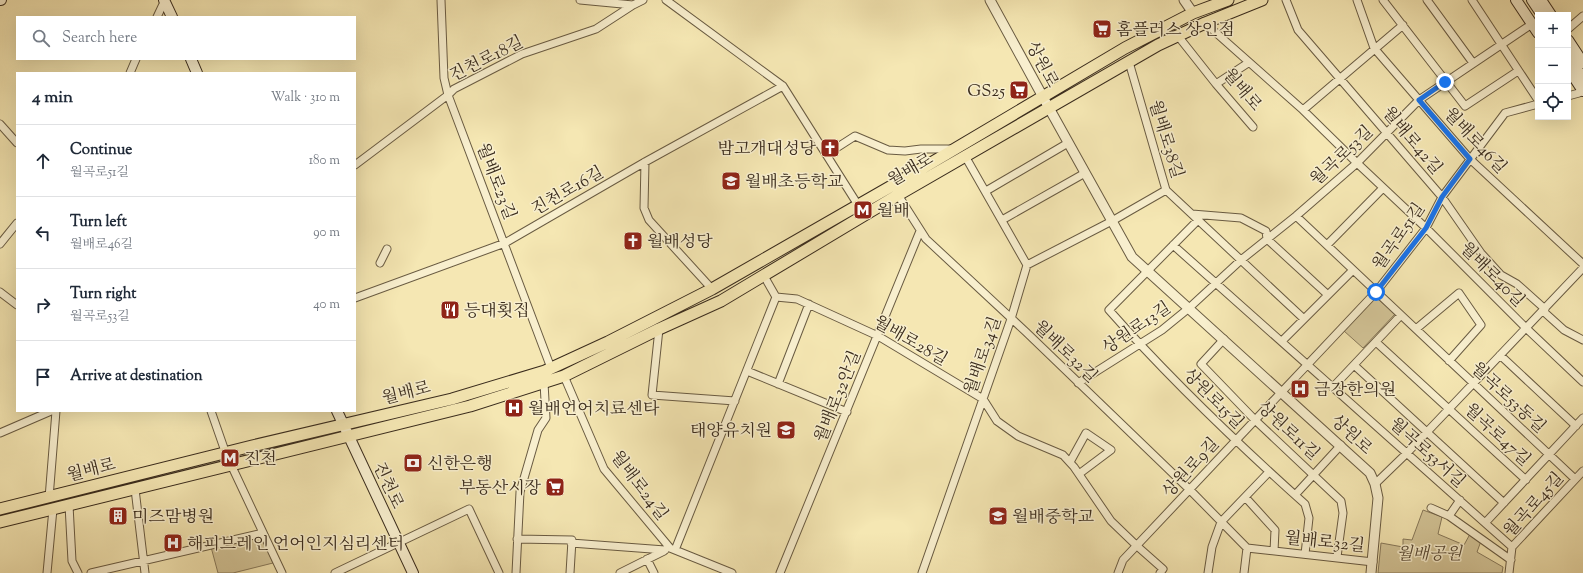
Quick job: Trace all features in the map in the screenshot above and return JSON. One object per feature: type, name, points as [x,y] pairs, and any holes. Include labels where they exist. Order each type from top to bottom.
[{"type":"main road","points":[[165,0],[172,16]]},
{"type":"main road","name":"월배로","points":[[0,509],[452,399],[533,375],[551,368],[712,290],[1043,98],[1102,62],[1193,13],[1228,0]]},
{"type":"main road","name":"월배로","points":[[0,522],[470,406],[564,376],[659,329],[721,301],[898,195],[1129,62],[1205,23],[1262,0]]},
{"type":"main road","points":[[1516,0],[1535,23]]},
{"type":"main road","points":[[1523,0],[1535,23]]},
{"type":"main road","points":[[1532,0],[1540,12]]},
{"type":"main road","points":[[1541,0],[1549,12]]},
{"type":"main road","points":[[1571,45],[1583,63]]},
{"type":"main road","points":[[1571,59],[1583,79]]},
{"type":"main road","points":[[192,60],[198,72]]},
{"type":"main road","points":[[1571,74],[1582,95]]},
{"type":"main road","points":[[1571,81],[1582,95]]},
{"type":"main road","name":"진천로","points":[[337,412],[347,436],[413,573]]},
{"type":"street","points":[[157,16],[165,0]]},
{"type":"street","name":"월배로23길","points":[[440,0],[444,78],[448,95],[505,242],[551,368]]},
{"type":"street","points":[[580,0],[633,5]]},
{"type":"street","name":"진천로18길","points":[[356,164],[454,89],[522,54],[596,29],[643,0]]},
{"type":"street","points":[[666,0],[783,86],[858,205]]},
{"type":"street","name":"상원로","points":[[990,0],[1132,257],[1370,472],[1375,484],[1378,498],[1371,573]]},
{"type":"street","points":[[1184,0],[1193,13]]},
{"type":"street","name":"월배로42길","points":[[1286,0],[1298,30],[1442,197],[1481,253],[1501,275],[1517,284],[1564,330],[1583,340]]},
{"type":"street","name":"월배로46길","points":[[1357,0],[1374,48],[1470,159],[1583,264]]},
{"type":"street","points":[[1427,0],[1473,63]]},
{"type":"street","points":[[1472,0],[1535,96]]},
{"type":"street","points":[[1387,1],[1445,82],[1465,106],[1518,71]]},
{"type":"street","points":[[1571,26],[1583,16]]},
{"type":"street","name":"월배로40길","points":[[1205,23],[1303,110],[1583,382]]},
{"type":"street","name":"월곡로53길","points":[[1189,308],[1241,260],[1296,216],[1357,163],[1419,100],[1535,23]]},
{"type":"street","points":[[1303,110],[1374,48],[1403,25]]},
{"type":"street","name":"월배로","points":[[1178,36],[1216,84],[1253,127]]},
{"type":"street","points":[[130,72],[136,60]]},
{"type":"street","name":"월배로38길","points":[[1129,62],[1166,190],[1241,260]]},
{"type":"street","points":[[1216,84],[1248,62]]},
{"type":"street","name":"진천로16길","points":[[356,298],[505,242],[645,162],[783,86]]},
{"type":"street","points":[[1571,96],[1582,95]]},
{"type":"street","name":"월곡로51길","points":[[1282,392],[1376,292],[1426,228],[1442,197],[1505,113],[1535,105]]},
{"type":"street","points":[[0,124],[16,142]]},
{"type":"street","points":[[827,154],[855,136],[888,150],[905,151],[921,149],[955,149]]},
{"type":"street","points":[[986,191],[1068,143]]},
{"type":"street","points":[[966,156],[1027,265],[1112,221],[1166,190]]},
{"type":"street","points":[[645,162],[644,208],[649,220],[712,290]]},
{"type":"street","points":[[1002,220],[1085,173]]},
{"type":"street","points":[[1327,245],[1383,188]]},
{"type":"street","name":"월배로32길","points":[[898,195],[926,239],[1190,490],[1247,548],[1373,562]]},
{"type":"street","points":[[1192,214],[1241,218],[1266,231],[1267,239],[1328,295]]},
{"type":"street","name":"월곡로53동길","points":[[1296,216],[1575,480]]},
{"type":"street","points":[[1148,270],[1198,220]]},
{"type":"street","points":[[0,244],[16,224]]},
{"type":"street","name":"월배로32안길","points":[[780,573],[920,231]]},
{"type":"street","points":[[1173,245],[1216,283]]},
{"type":"street","points":[[380,263],[387,249]]},
{"type":"street","points":[[1241,260],[1304,319]]},
{"type":"street","name":"월배로34길","points":[[922,572],[1011,319],[1027,265]]},
{"type":"street","name":"월곡로47길","points":[[1375,484],[1407,453],[1583,268]]},
{"type":"street","name":"상원로15길","points":[[1148,270],[1109,310],[1139,344],[1236,441],[1305,504],[1310,518],[1305,554]]},
{"type":"street","points":[[1282,341],[1353,270]]},
{"type":"street","points":[[620,573],[647,559],[670,550],[735,401],[776,297],[764,276]]},
{"type":"street","name":"월곡로53서길","points":[[1216,283],[1512,547]]},
{"type":"street","points":[[0,292],[16,304]]},
{"type":"street","name":"월곡로53동길","points":[[1416,329],[1459,293],[1481,325],[1449,361]]},
{"type":"street","name":"월배로28길","points":[[776,297],[797,299],[878,336],[983,399],[996,421],[1018,436],[1063,454],[1079,474],[1111,521],[1137,546]]},
{"type":"street","points":[[778,384],[809,304]]},
{"type":"street","name":"상원로13길","points":[[1078,383],[1162,330],[1189,308]]},
{"type":"street","points":[[1333,387],[1401,315]]},
{"type":"street","points":[[659,329],[652,395],[735,401]]},
{"type":"street","name":"상원로11길","points":[[1224,339],[1201,364],[1255,420],[1341,501],[1343,513],[1337,557]]},
{"type":"street","name":"월곡로47길","points":[[1376,342],[1526,480]]},
{"type":"street","points":[[1500,355],[1576,426]]},
{"type":"street","points":[[1354,365],[1504,503]]},
{"type":"street","points":[[747,371],[847,412]]},
{"type":"street","name":"월배로24길","points":[[564,376],[604,469],[670,550],[732,573]]},
{"type":"street","points":[[516,573],[520,492],[538,430],[546,418],[544,383]]},
{"type":"street","name":"상원로9길","points":[[1118,573],[1123,560],[1282,392]]},
{"type":"street","points":[[0,433],[49,412]]},
{"type":"street","points":[[49,498],[56,412]]},
{"type":"street","points":[[210,412],[231,466],[282,573]]},
{"type":"street","points":[[1549,455],[1583,418]]},
{"type":"street","points":[[1070,462],[1086,433],[1111,450],[1079,474]]},
{"type":"street","points":[[1295,495],[1341,445]]},
{"type":"street","name":"월곡로53동길","points":[[1486,523],[1549,455]]},
{"type":"street","name":"월곡로45길","points":[[1510,573],[1512,547],[1583,471]]},
{"type":"street","points":[[1208,573],[1212,547],[1221,522],[1246,498],[1269,472]]},
{"type":"street","points":[[135,489],[145,573]]},
{"type":"street","name":"월배로32길","points":[[1246,498],[1275,530],[1274,551]]},
{"type":"street","points":[[1449,516],[1460,500]]},
{"type":"street","name":"월배로","points":[[69,505],[72,561],[78,573]]},
{"type":"street","name":"월곡로45길","points":[[1431,508],[1449,516],[1511,560]]},
{"type":"street","points":[[47,573],[53,509]]},
{"type":"street","points":[[335,573],[468,509],[499,573]]},
{"type":"street","points":[[91,573],[263,533]]},
{"type":"street","points":[[517,539],[670,550]]},
{"type":"street","points":[[570,573],[572,542]]},
{"type":"street","points":[[1137,546],[1163,568],[1160,573]]},
{"type":"street","points":[[1244,573],[1247,548]]},
{"type":"street","points":[[647,559],[654,573]]},
{"type":"street","points":[[922,572],[930,573]]},
{"type":"green space","points":[[1376,297],[1395,314],[1363,348],[1344,331]]},
{"type":"green space","name":"월배공원","points":[[1423,510],[1442,517],[1438,534],[1464,545],[1470,534],[1481,541],[1477,552],[1503,567],[1502,573],[1378,573],[1381,543],[1403,547],[1403,539],[1412,540]]},
{"type":"green space","points":[[261,535],[273,563],[233,573],[218,573],[211,547]]},
{"type":"place","name":"홈플러스 상인점","points":[[1102,29]]},
{"type":"place","name":"GS25","points":[[1019,90]]},
{"type":"place","name":"밤고개대성당","points":[[830,148]]},
{"type":"place","name":"월배초등학교","points":[[731,181]]},
{"type":"place","name":"월배","points":[[863,210]]},
{"type":"place","name":"월배성당","points":[[633,241]]},
{"type":"place","name":"등대횟집","points":[[450,310]]},
{"type":"place","name":"금강한의원","points":[[1300,389]]},
{"type":"place","name":"월배언어치료센타","points":[[514,408]]},
{"type":"place","name":"태양유치원","points":[[786,430]]},
{"type":"place","name":"진천","points":[[230,458]]},
{"type":"place","name":"신한은행","points":[[413,463]]},
{"type":"place","name":"부동산시장","points":[[555,487]]},
{"type":"place","name":"미즈맘병원","points":[[118,516]]},
{"type":"place","name":"월배중학교","points":[[998,516]]},
{"type":"place","name":"해피브레인 언어인지심리센터","points":[[173,543]]},
{"type":"route","points":[[1376,292],[1426,228],[1442,197],[1470,159],[1419,100],[1445,82]]}]
